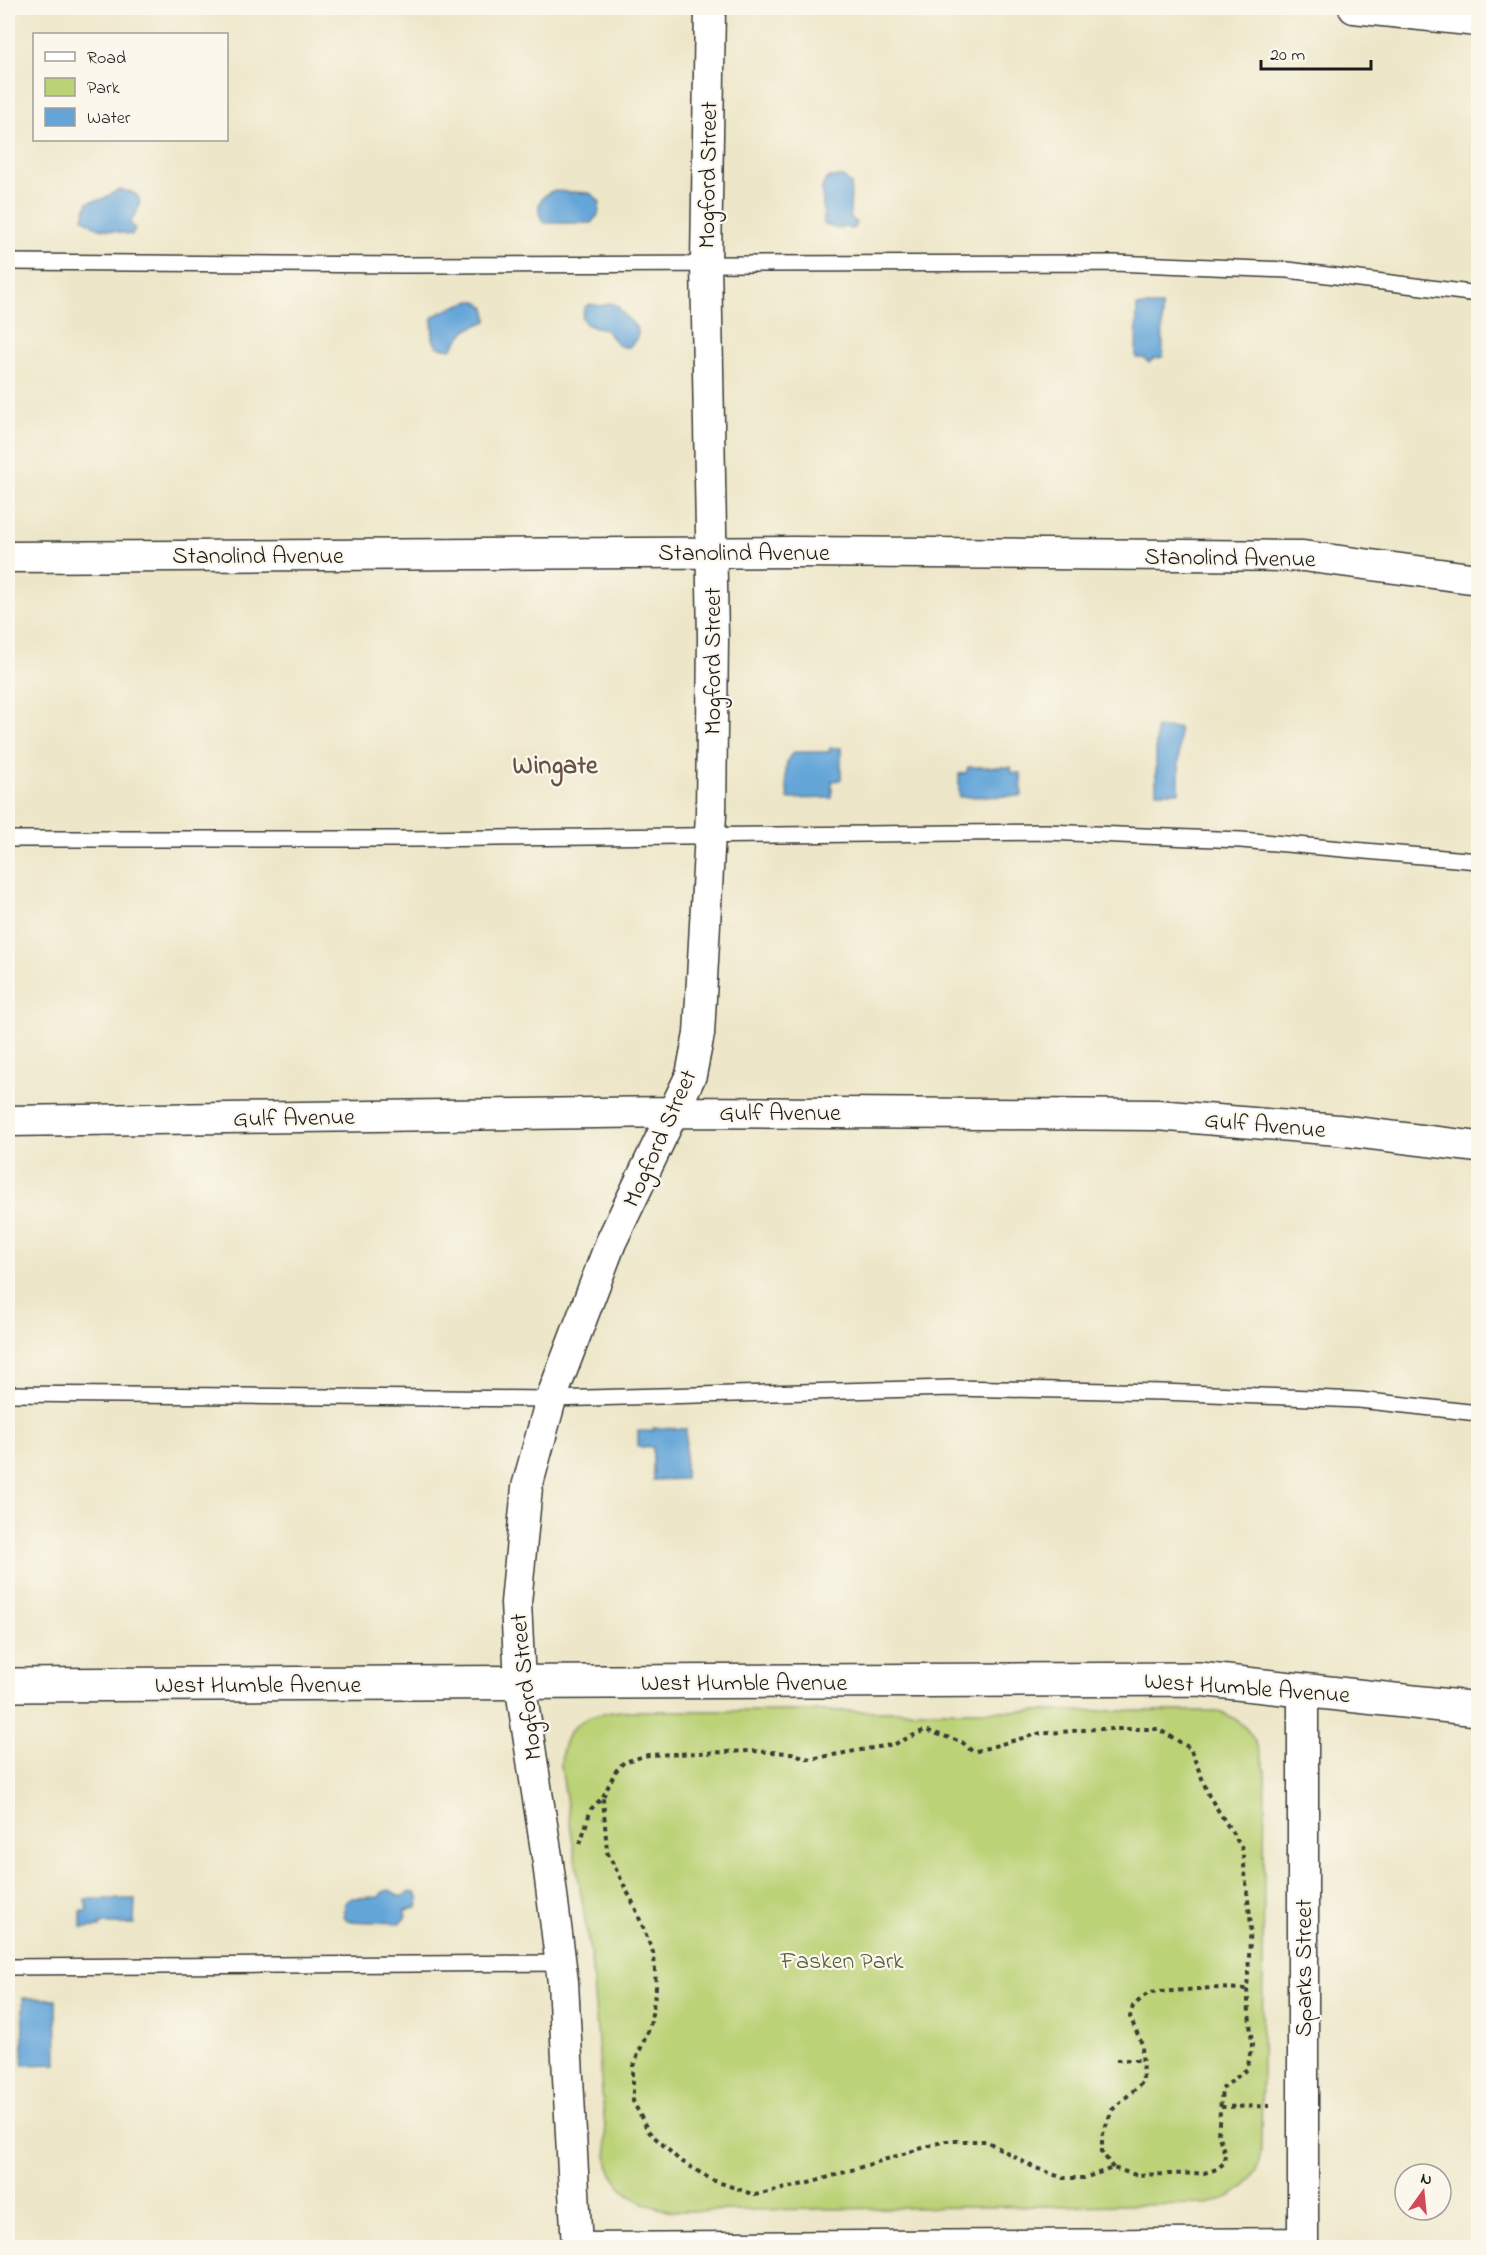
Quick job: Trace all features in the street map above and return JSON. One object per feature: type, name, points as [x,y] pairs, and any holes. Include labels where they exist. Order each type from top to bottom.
[{"type":"street","name":"Mogford Street","points":[[577,2247],[561,1963],[520,1683],[515,1621],[527,1487],[551,1399],[611,1242],[655,1152],[671,1112],[691,1075],[699,1034],[710,836],[713,650],[706,263],[710,8]]},
{"type":"street","points":[[1354,8],[1479,21]]},
{"type":"street","name":"Stanolind Avenue","points":[[8,557],[711,552],[1303,556],[1479,579]]},
{"type":"street","name":"Gulf Avenue","points":[[8,1121],[671,1112],[1157,1115],[1338,1130],[1479,1147]]},
{"type":"street","name":"West Humble Avenue","points":[[8,1685],[1199,1679],[1479,1709]]},
{"type":"street","name":"Sparks Street","points":[[1303,1689],[1303,2245]]},
{"type":"street","points":[[588,2247],[1303,2245]]},
{"type":"lane","points":[[8,262],[1125,263],[1288,270],[1479,294]]},
{"type":"lane","points":[[8,839],[1046,832],[1241,840],[1479,861]]},
{"type":"lane","points":[[8,1394],[551,1399],[962,1388],[1162,1392],[1359,1400],[1479,1413]]},
{"type":"lane","points":[[8,1967],[561,1963]]},
{"type":"path","points":[[1096,1729],[1158,1729],[1190,1748],[1209,1796],[1242,1848],[1251,1925],[1247,1989],[1252,2045],[1246,2069],[1222,2089],[1218,2134],[1225,2154],[1224,2163],[1217,2169],[1204,2173],[1136,2175],[1113,2168],[1084,2178],[1063,2178],[1033,2167],[986,2141],[945,2141],[813,2182],[755,2195],[712,2180],[678,2159],[648,2131],[633,2101],[633,2066],[650,2027],[656,1987],[654,1955],[634,1905],[607,1852],[603,1797],[615,1772],[624,1762],[648,1755],[751,1751],[791,1753],[810,1759],[895,1744],[925,1730],[962,1742],[973,1752],[1037,1734],[1096,1729]]},
{"type":"path","points":[[1113,2168],[1102,2152],[1102,2136],[1112,2110],[1143,2082],[1140,2036],[1130,2017],[1132,2006],[1148,1993],[1211,1988],[1247,1989]]},
{"type":"path","points":[[1116,2060],[1142,2060]]},
{"type":"path","points":[[1221,2107],[1303,2105]]},
{"type":"green space","name":"Fasken Park","points":[[622,1711],[1209,1711],[1221,1713],[1240,1723],[1258,1748],[1265,1770],[1261,2151],[1259,2162],[1250,2180],[1244,2187],[1227,2198],[1206,2204],[673,2211],[652,2206],[633,2197],[619,2184],[608,2164],[591,1958],[561,1766],[566,1740],[578,1724],[597,1715]]},
{"type":"water","points":[[843,177],[851,184],[850,217],[856,222],[855,228],[849,229],[845,226],[838,229],[824,224],[822,188],[826,179]]},
{"type":"water","points":[[118,190],[138,196],[138,210],[130,223],[135,228],[132,235],[96,227],[83,218],[88,202],[103,199]]},
{"type":"water","points":[[552,191],[590,193],[600,202],[598,215],[591,223],[545,223],[539,214],[539,205],[543,197]]},
{"type":"water","points":[[471,301],[477,301],[486,308],[487,321],[466,330],[451,349],[437,347],[433,339],[432,318]]},
{"type":"water","points":[[611,303],[618,306],[638,330],[637,337],[629,347],[618,345],[606,331],[590,326],[582,318],[585,307],[590,304],[601,306]]},
{"type":"water","points":[[1137,306],[1162,306],[1163,357],[1153,359],[1149,363],[1144,358],[1136,358]]},
{"type":"water","points":[[1156,728],[1179,728],[1179,792],[1156,792]]},
{"type":"water","points":[[830,748],[841,748],[841,780],[832,781],[832,798],[788,799],[786,767],[790,756],[794,752],[829,752]]},
{"type":"water","points":[[968,767],[1011,767],[1012,773],[1021,773],[1022,796],[959,797],[959,774],[966,773]]},
{"type":"water","points":[[653,1428],[686,1429],[685,1479],[653,1480],[653,1447],[638,1447],[638,1431],[653,1431]]},
{"type":"water","points":[[389,1890],[402,1897],[408,1892],[415,1893],[419,1899],[417,1907],[405,1910],[406,1918],[401,1923],[347,1921],[344,1916],[345,1903],[351,1898],[379,1897],[383,1892]]},
{"type":"water","points":[[85,1899],[135,1899],[134,1924],[100,1924],[100,1927],[81,1928],[81,1911],[87,1911]]},
{"type":"water","points":[[23,1998],[56,1999],[57,2064],[23,2065]]},
{"type":"district","name":"Wingate","points":[[555,764]]}]
